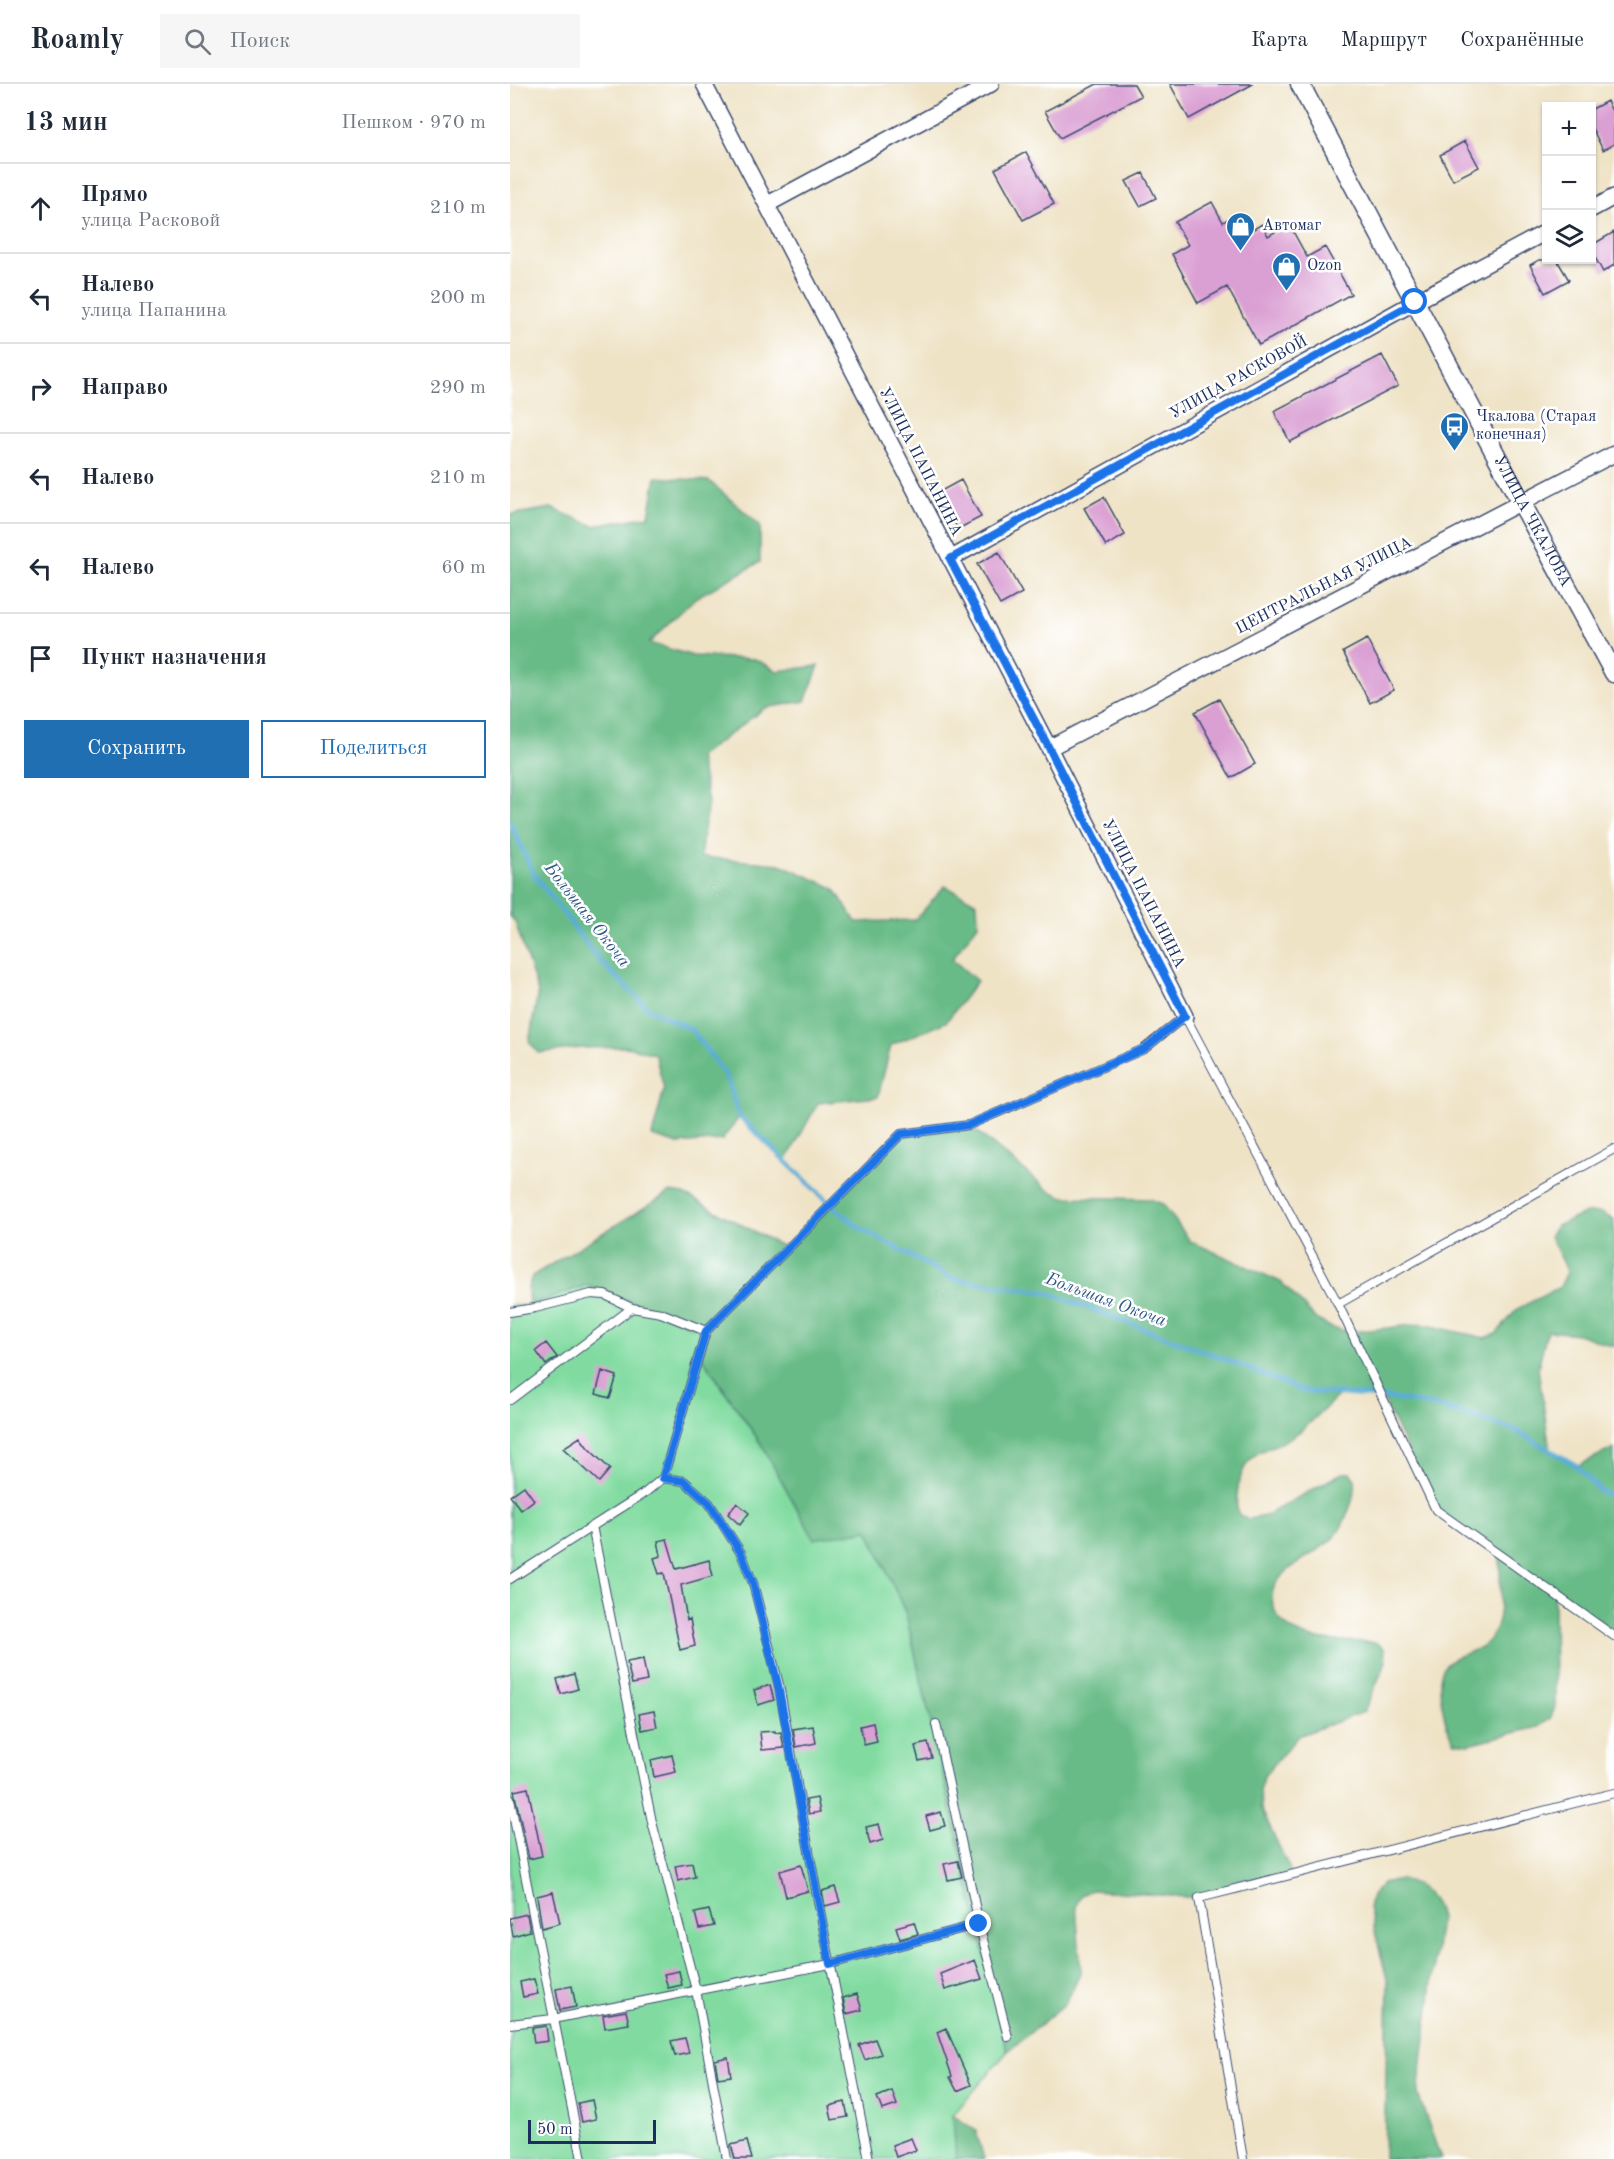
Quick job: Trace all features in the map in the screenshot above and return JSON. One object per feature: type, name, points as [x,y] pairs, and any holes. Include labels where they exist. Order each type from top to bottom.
[{"type":"street","name":"УЛИЦА ПАПАНИНА","points":[[704,84],[1049,748],[1185,1016]]},
{"type":"street","points":[[768,204],[991,84]]},
{"type":"street","name":"УЛИЦА ЧКАЛОВА","points":[[1300,84],[1614,673]]},
{"type":"street","points":[[1596,206],[1614,197]]},
{"type":"street","name":"УЛИЦА РАСКОВОЙ","points":[[950,559],[1542,234]]},
{"type":"street","name":"ЦЕНТРАЛЬНАЯ УЛИЦА","points":[[1049,748],[1614,454]]},
{"type":"lane","points":[[510,1580],[646,1492],[663,1478],[706,1331],[901,1134],[969,1125],[1144,1049],[1185,1016],[1338,1304],[1436,1510],[1614,1636]]},
{"type":"lane","points":[[1338,1304],[1614,1149]]},
{"type":"lane","points":[[510,1312],[591,1294],[604,1295],[632,1308],[661,1313],[706,1331]]},
{"type":"lane","points":[[510,1400],[632,1308]]},
{"type":"lane","points":[[663,1478],[684,1481],[709,1503],[741,1553],[753,1583],[778,1685],[869,2159]]},
{"type":"lane","points":[[592,1526],[652,1822],[696,1990],[727,2159]]},
{"type":"lane","points":[[936,1724],[979,1924],[1008,2037]]},
{"type":"lane","points":[[1243,2159],[1199,1898],[1614,1793]]},
{"type":"lane","points":[[510,1799],[582,2159]]},
{"type":"lane","points":[[510,2024],[553,2019],[830,1964],[979,1924]]},
{"type":"green space","points":[[656,477],[709,481],[760,525],[760,562],[695,598],[649,643],[693,656],[755,659],[777,671],[819,666],[805,701],[765,708],[699,757],[708,802],[700,857],[780,864],[834,888],[856,922],[915,920],[945,886],[977,903],[978,924],[952,959],[977,981],[946,1022],[891,1045],[878,1097],[818,1103],[786,1161],[740,1116],[722,1140],[678,1144],[652,1136],[664,1089],[655,1054],[628,1047],[581,1048],[539,1053],[529,1042],[538,992],[515,922],[510,916],[510,515],[551,508],[594,526],[649,516]]},
{"type":"green space","points":[[969,1125],[1048,1190],[1064,1197],[1150,1199],[1163,1204],[1190,1241],[1281,1282],[1316,1319],[1332,1328],[1351,1332],[1422,1324],[1485,1338],[1496,1334],[1517,1309],[1560,1287],[1567,1272],[1550,1235],[1556,1226],[1586,1213],[1601,1213],[1614,1220],[1614,1347],[1578,1334],[1547,1331],[1538,1368],[1550,1450],[1577,1466],[1614,1448],[1614,1636],[1554,1594],[1555,1707],[1550,1719],[1538,1727],[1469,1744],[1455,1742],[1448,1728],[1442,1704],[1440,1684],[1442,1670],[1456,1657],[1486,1643],[1494,1632],[1500,1605],[1500,1555],[1436,1510],[1382,1397],[1340,1394],[1299,1432],[1253,1456],[1242,1474],[1237,1498],[1239,1515],[1249,1519],[1265,1516],[1342,1473],[1350,1473],[1355,1480],[1354,1493],[1338,1532],[1329,1542],[1280,1578],[1273,1590],[1272,1602],[1283,1623],[1293,1631],[1305,1636],[1333,1641],[1375,1642],[1384,1649],[1386,1662],[1364,1712],[1298,1736],[1264,1776],[1260,1791],[1261,1808],[1292,1874],[1199,1898],[1092,1890],[1081,1895],[1076,1906],[1081,1972],[1066,2003],[1007,2052],[906,1614],[868,1530],[814,1539],[761,1444],[700,1354],[706,1331],[586,1285],[529,1306],[528,1289],[532,1276],[670,1192],[684,1194],[787,1249],[901,1134]]},
{"type":"green space","points":[[586,1285],[706,1331],[717,1380],[761,1444],[868,1530],[906,1614],[1007,2052],[953,2115],[956,2159],[510,2159],[510,1305],[529,1306]]},
{"type":"green space","points":[[1400,1879],[1415,1884],[1426,1892],[1435,1903],[1440,1918],[1418,2094],[1441,2159],[1384,2159],[1388,1983],[1369,1908],[1372,1895],[1383,1883]]},
{"type":"green space","points":[[953,2115],[976,2131],[984,2159],[956,2159]]},
{"type":"building","points":[[1097,84],[1134,84],[1141,96],[1060,138],[1045,111]]},
{"type":"building","points":[[1170,84],[1253,84],[1189,119]]},
{"type":"building","points":[[1607,101],[1614,115],[1614,144],[1603,150],[1596,136],[1596,107]]},
{"type":"building","points":[[1465,141],[1479,167],[1453,180],[1440,155]]},
{"type":"building","points":[[1026,152],[1054,204],[1023,220],[995,169]]},
{"type":"building","points":[[1143,173],[1156,198],[1140,206],[1126,181]]},
{"type":"building","points":[[1212,202],[1223,222],[1232,217],[1242,236],[1262,224],[1268,236],[1289,224],[1307,257],[1325,247],[1351,294],[1259,345],[1227,287],[1198,303],[1172,254],[1188,245],[1175,222]]},
{"type":"building","points":[[1614,232],[1614,265],[1603,272],[1596,259],[1596,243]]},
{"type":"building","points":[[1539,260],[1542,260],[1542,264],[1559,264],[1569,280],[1545,293],[1530,265]]},
{"type":"building","points":[[1382,355],[1398,386],[1290,442],[1274,411]]},
{"type":"building","points":[[961,480],[981,517],[958,529],[939,492]]},
{"type":"building","points":[[1104,497],[1125,535],[1106,546],[1084,508]]},
{"type":"building","points":[[999,552],[1022,593],[1000,605],[977,564]]},
{"type":"building","points":[[1367,639],[1394,690],[1370,703],[1343,652]]},
{"type":"building","points":[[1219,699],[1255,764],[1231,778],[1195,712]]},
{"type":"building","points":[[546,1343],[557,1357],[546,1365],[536,1351]]},
{"type":"building","points":[[602,1371],[617,1376],[610,1398],[596,1394]]},
{"type":"building","points":[[580,1437],[610,1469],[599,1482],[563,1448]]},
{"type":"building","points":[[524,1486],[534,1500],[521,1510],[510,1496]]},
{"type":"building","points":[[737,1503],[749,1513],[740,1525],[728,1514]]},
{"type":"building","points":[[667,1539],[676,1569],[709,1560],[713,1576],[681,1585],[687,1620],[690,1619],[695,1646],[680,1650],[664,1573],[659,1574],[654,1558],[661,1556],[658,1541]]},
{"type":"building","points":[[643,1659],[647,1681],[632,1684],[627,1662]]},
{"type":"building","points":[[574,1674],[578,1689],[561,1694],[557,1679]]},
{"type":"building","points":[[770,1685],[774,1700],[758,1705],[754,1690]]},
{"type":"building","points":[[654,1711],[657,1727],[642,1730],[639,1714]]},
{"type":"building","points":[[873,1723],[877,1742],[864,1745],[860,1726]]},
{"type":"building","points":[[813,1726],[816,1743],[796,1747],[793,1729]]},
{"type":"building","points":[[775,1731],[775,1733],[781,1732],[784,1748],[762,1750],[760,1732]]},
{"type":"building","points":[[928,1743],[932,1758],[919,1761],[915,1746]]},
{"type":"building","points":[[672,1755],[676,1772],[654,1777],[651,1760]]},
{"type":"building","points":[[528,1788],[542,1856],[529,1859],[514,1791]]},
{"type":"building","points":[[817,1798],[820,1812],[809,1814],[806,1800]]},
{"type":"building","points":[[941,1812],[945,1826],[930,1830],[926,1816]]},
{"type":"building","points":[[879,1824],[883,1840],[870,1844],[866,1827]]},
{"type":"building","points":[[958,1861],[962,1877],[948,1880],[944,1864]]},
{"type":"building","points":[[692,1863],[695,1877],[678,1881],[675,1866]]},
{"type":"building","points":[[801,1865],[808,1891],[786,1897],[780,1871]]},
{"type":"building","points":[[835,1887],[840,1902],[825,1906],[822,1891]]},
{"type":"building","points":[[553,1892],[560,1923],[542,1928],[537,1896]]},
{"type":"building","points":[[709,1910],[714,1926],[699,1929],[695,1913]]},
{"type":"building","points":[[527,1914],[530,1931],[513,1936],[510,1918]]},
{"type":"building","points":[[914,1922],[918,1934],[900,1939],[896,1927]]},
{"type":"building","points":[[975,1960],[982,1979],[945,1990],[940,1974]]},
{"type":"building","points":[[679,1971],[682,1985],[668,1988],[664,1974]]},
{"type":"building","points":[[534,1979],[538,1994],[523,1997],[520,1982]]},
{"type":"building","points":[[572,1986],[576,2007],[560,2010],[556,1989]]},
{"type":"building","points":[[857,1994],[862,2010],[846,2014],[843,1998]]},
{"type":"building","points":[[626,2011],[629,2024],[605,2028],[603,2015]]},
{"type":"building","points":[[546,2026],[548,2041],[534,2043],[532,2028]]},
{"type":"building","points":[[946,2028],[971,2085],[957,2091],[950,2077],[952,2076],[937,2032]]},
{"type":"building","points":[[685,2038],[689,2053],[675,2056],[671,2041]]},
{"type":"building","points":[[875,2039],[881,2054],[865,2060],[859,2045]]},
{"type":"building","points":[[728,2057],[731,2076],[718,2078],[715,2060]]},
{"type":"building","points":[[892,2091],[897,2105],[882,2110],[877,2097]]},
{"type":"building","points":[[592,2100],[596,2119],[582,2122],[578,2103]]},
{"type":"building","points":[[845,2102],[848,2117],[832,2120],[829,2106]]},
{"type":"building","points":[[911,2138],[916,2150],[896,2157],[892,2145]]},
{"type":"building","points":[[747,2141],[752,2159],[735,2159],[731,2145]]},
{"type":"waterway","name":"Большая Окоча","points":[[510,822],[533,873],[598,959],[648,1008],[692,1030],[726,1076],[739,1116],[831,1205],[860,1228],[953,1279],[1046,1292],[1303,1391],[1382,1397],[1437,1406],[1515,1430],[1577,1466],[1599,1490],[1614,1498]]},
{"type":"place","name":"Автомаг","points":[[1241,252]]},
{"type":"place","name":"Ozon","points":[[1286,292]]},
{"type":"place","name":"Чкалова (Старая конечная)","points":[[1455,452]]},
{"type":"route","points":[[979,1924],[830,1964],[778,1685],[753,1583],[741,1553],[709,1503],[684,1481],[663,1478],[706,1331],[901,1134],[969,1125],[1144,1049],[1185,1016],[950,559],[1415,302]]}]
